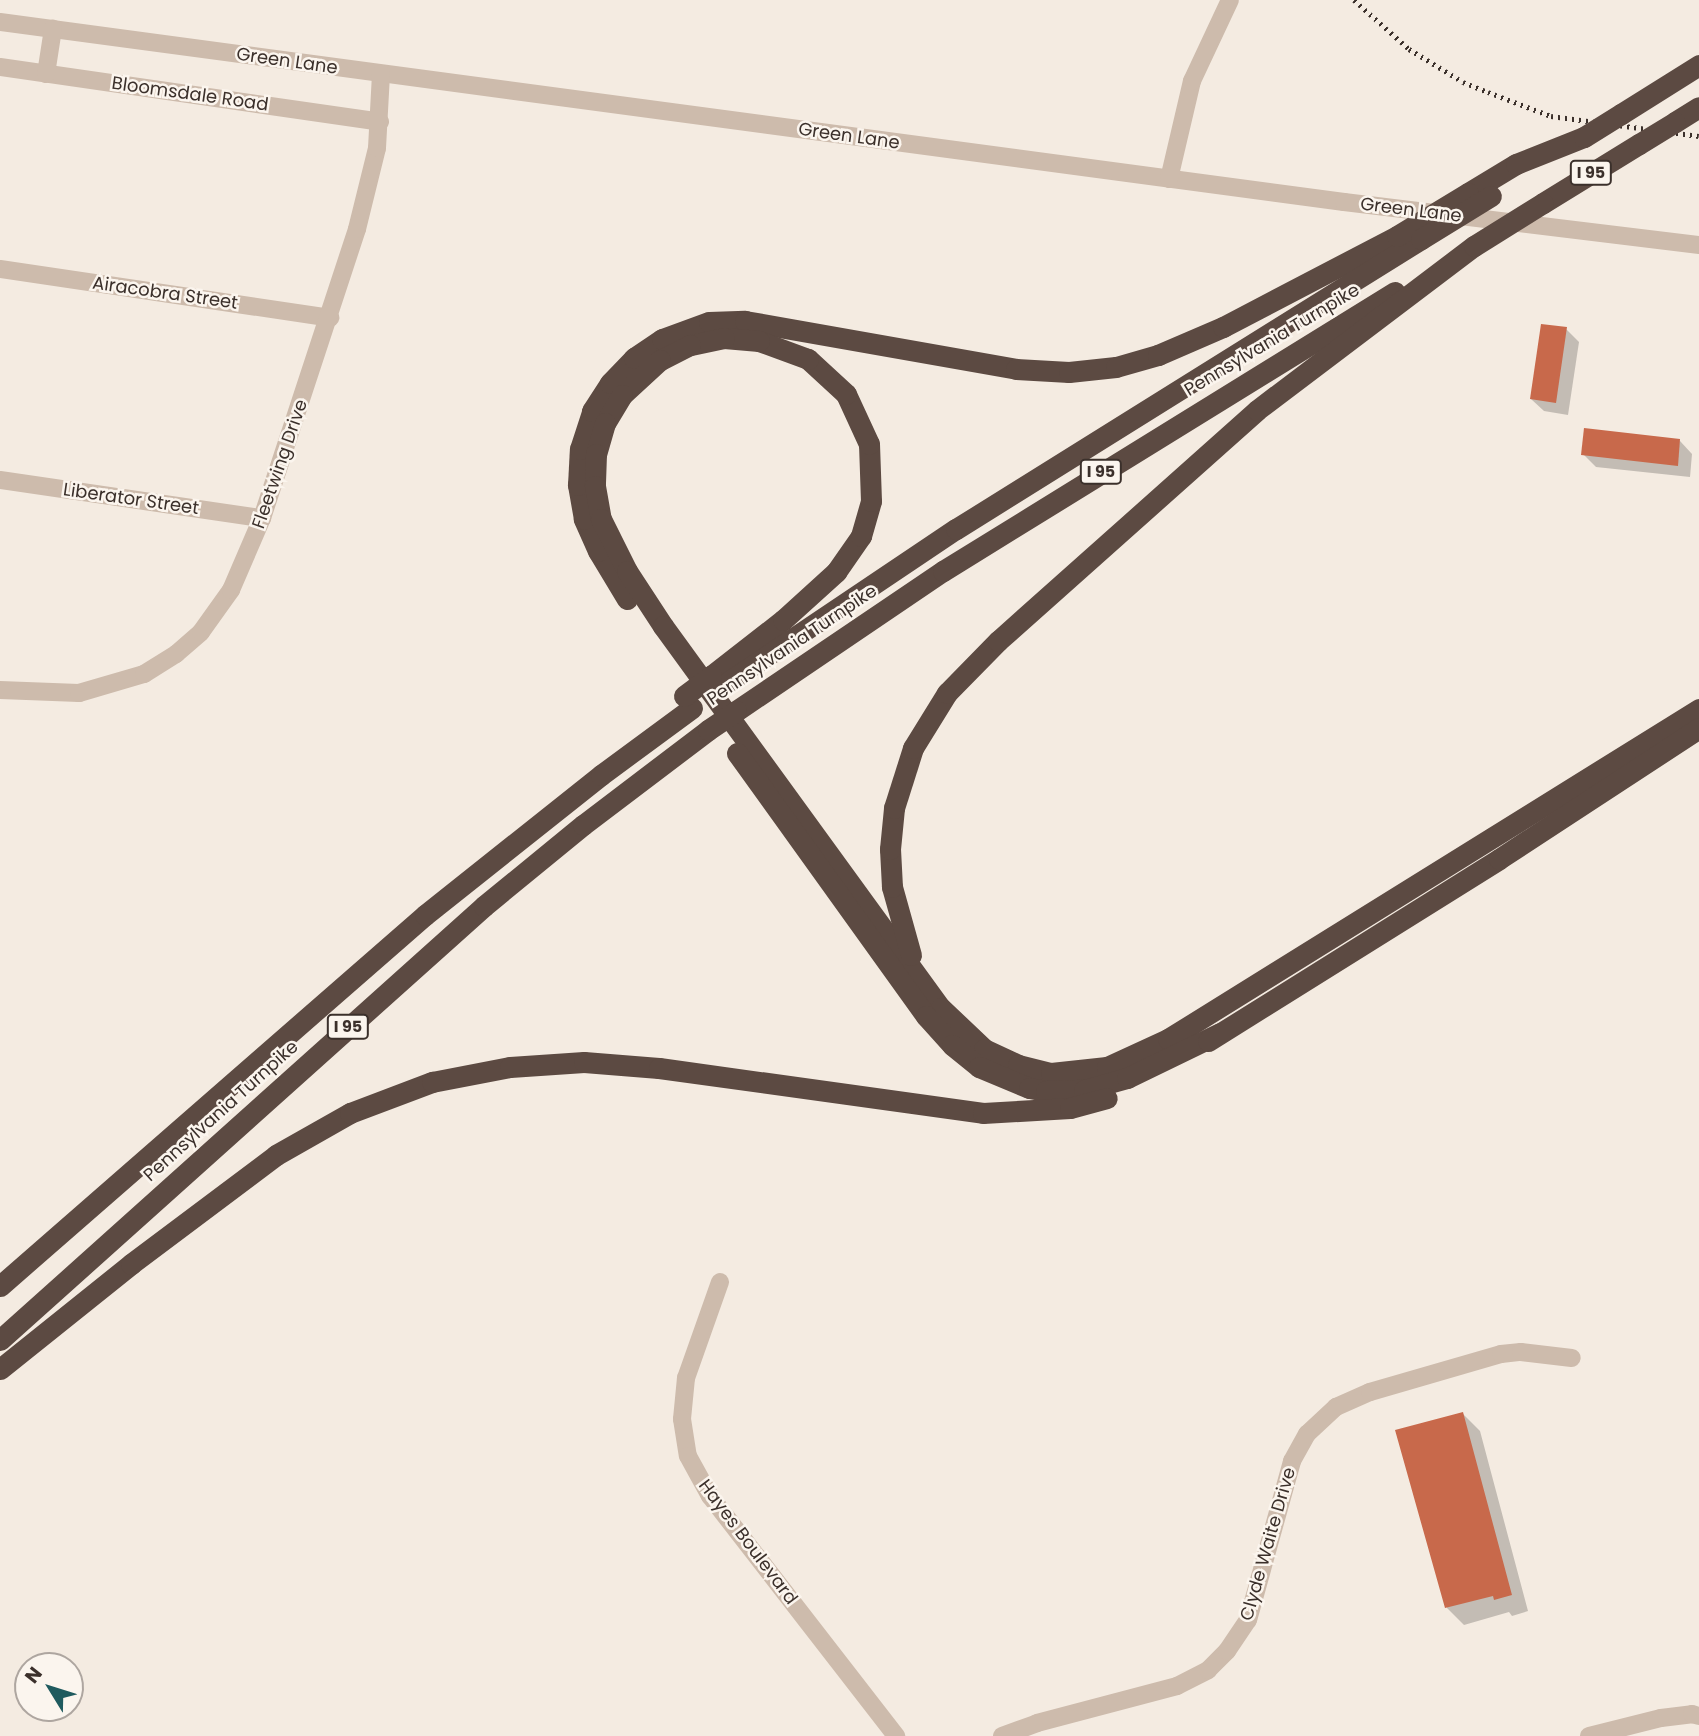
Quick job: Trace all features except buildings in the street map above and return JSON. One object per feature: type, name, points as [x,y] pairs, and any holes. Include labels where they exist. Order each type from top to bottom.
[{"type":"highway","name":"Pennsylvania Turnpike","points":[[0,1286],[279,1041],[512,844],[715,682],[1699,65]]},
{"type":"highway","name":"Pennsylvania Turnpike","points":[[0,1340],[484,906],[583,825],[708,730],[999,535],[1332,328],[1474,246],[1699,107]]},
{"type":"highway","points":[[1220,1033],[1127,1078],[1084,1090],[1046,1091],[1029,1088],[996,1076],[965,1057],[913,999],[617,583],[584,519],[578,485],[580,449],[592,411],[622,370],[662,339],[693,326],[727,321],[762,323],[1016,369],[1094,370],[1136,362],[1193,340],[1304,287],[1397,236],[1516,164],[1584,137]]},
{"type":"highway","points":[[923,982],[896,908],[890,869],[891,828],[904,768],[922,729],[940,702],[998,641],[1228,435],[1474,246]]},
{"type":"highway","points":[[715,682],[836,572],[861,536],[871,501],[869,444],[857,411],[846,394],[808,359],[759,341],[724,338],[690,345],[660,360],[634,382],[612,408],[600,439],[594,471],[597,503],[615,551],[663,626],[923,982],[969,1037],[1000,1058],[1051,1073],[1107,1067],[1178,1033],[1699,709]]},
{"type":"highway","points":[[0,1369],[131,1264],[276,1155],[350,1112],[432,1082],[510,1067],[596,1063],[659,1068],[947,1109],[1023,1113],[1070,1108],[1124,1092],[1149,1081],[1220,1033],[1499,859],[1699,728]]},
{"type":"street","points":[[1169,179],[1192,81],[1230,0]]},
{"type":"street","name":"Green Lane","points":[[0,22],[1169,179],[1699,245]]},
{"type":"street","points":[[46,74],[53,29]]},
{"type":"street","name":"Bloomsdale Road","points":[[0,67],[380,122]]},
{"type":"street","name":"Fleetwing Drive","points":[[0,690],[79,693],[144,674],[176,654],[201,632],[231,590],[262,518],[330,318],[370,181],[380,122],[381,74]]},
{"type":"street","name":"Airacobra Street","points":[[0,270],[330,318]]},
{"type":"street","name":"Liberator Street","points":[[0,480],[262,518]]},
{"type":"street","name":"Hayes Boulevard","points":[[720,1283],[686,1378],[682,1419],[688,1456],[710,1496],[897,1736]]},
{"type":"street","name":"Clyde Waite Drive","points":[[1002,1736],[1037,1723],[1177,1686],[1208,1670],[1227,1651],[1248,1620],[1292,1461],[1307,1434],[1336,1407],[1370,1392],[1502,1354],[1521,1352],[1572,1358]]},
{"type":"street","points":[[1589,1736],[1661,1718],[1692,1714],[1699,1716]]},
{"type":"railway","points":[[1354,0],[1409,49],[1463,82],[1488,92],[1551,116],[1699,136]]}]
